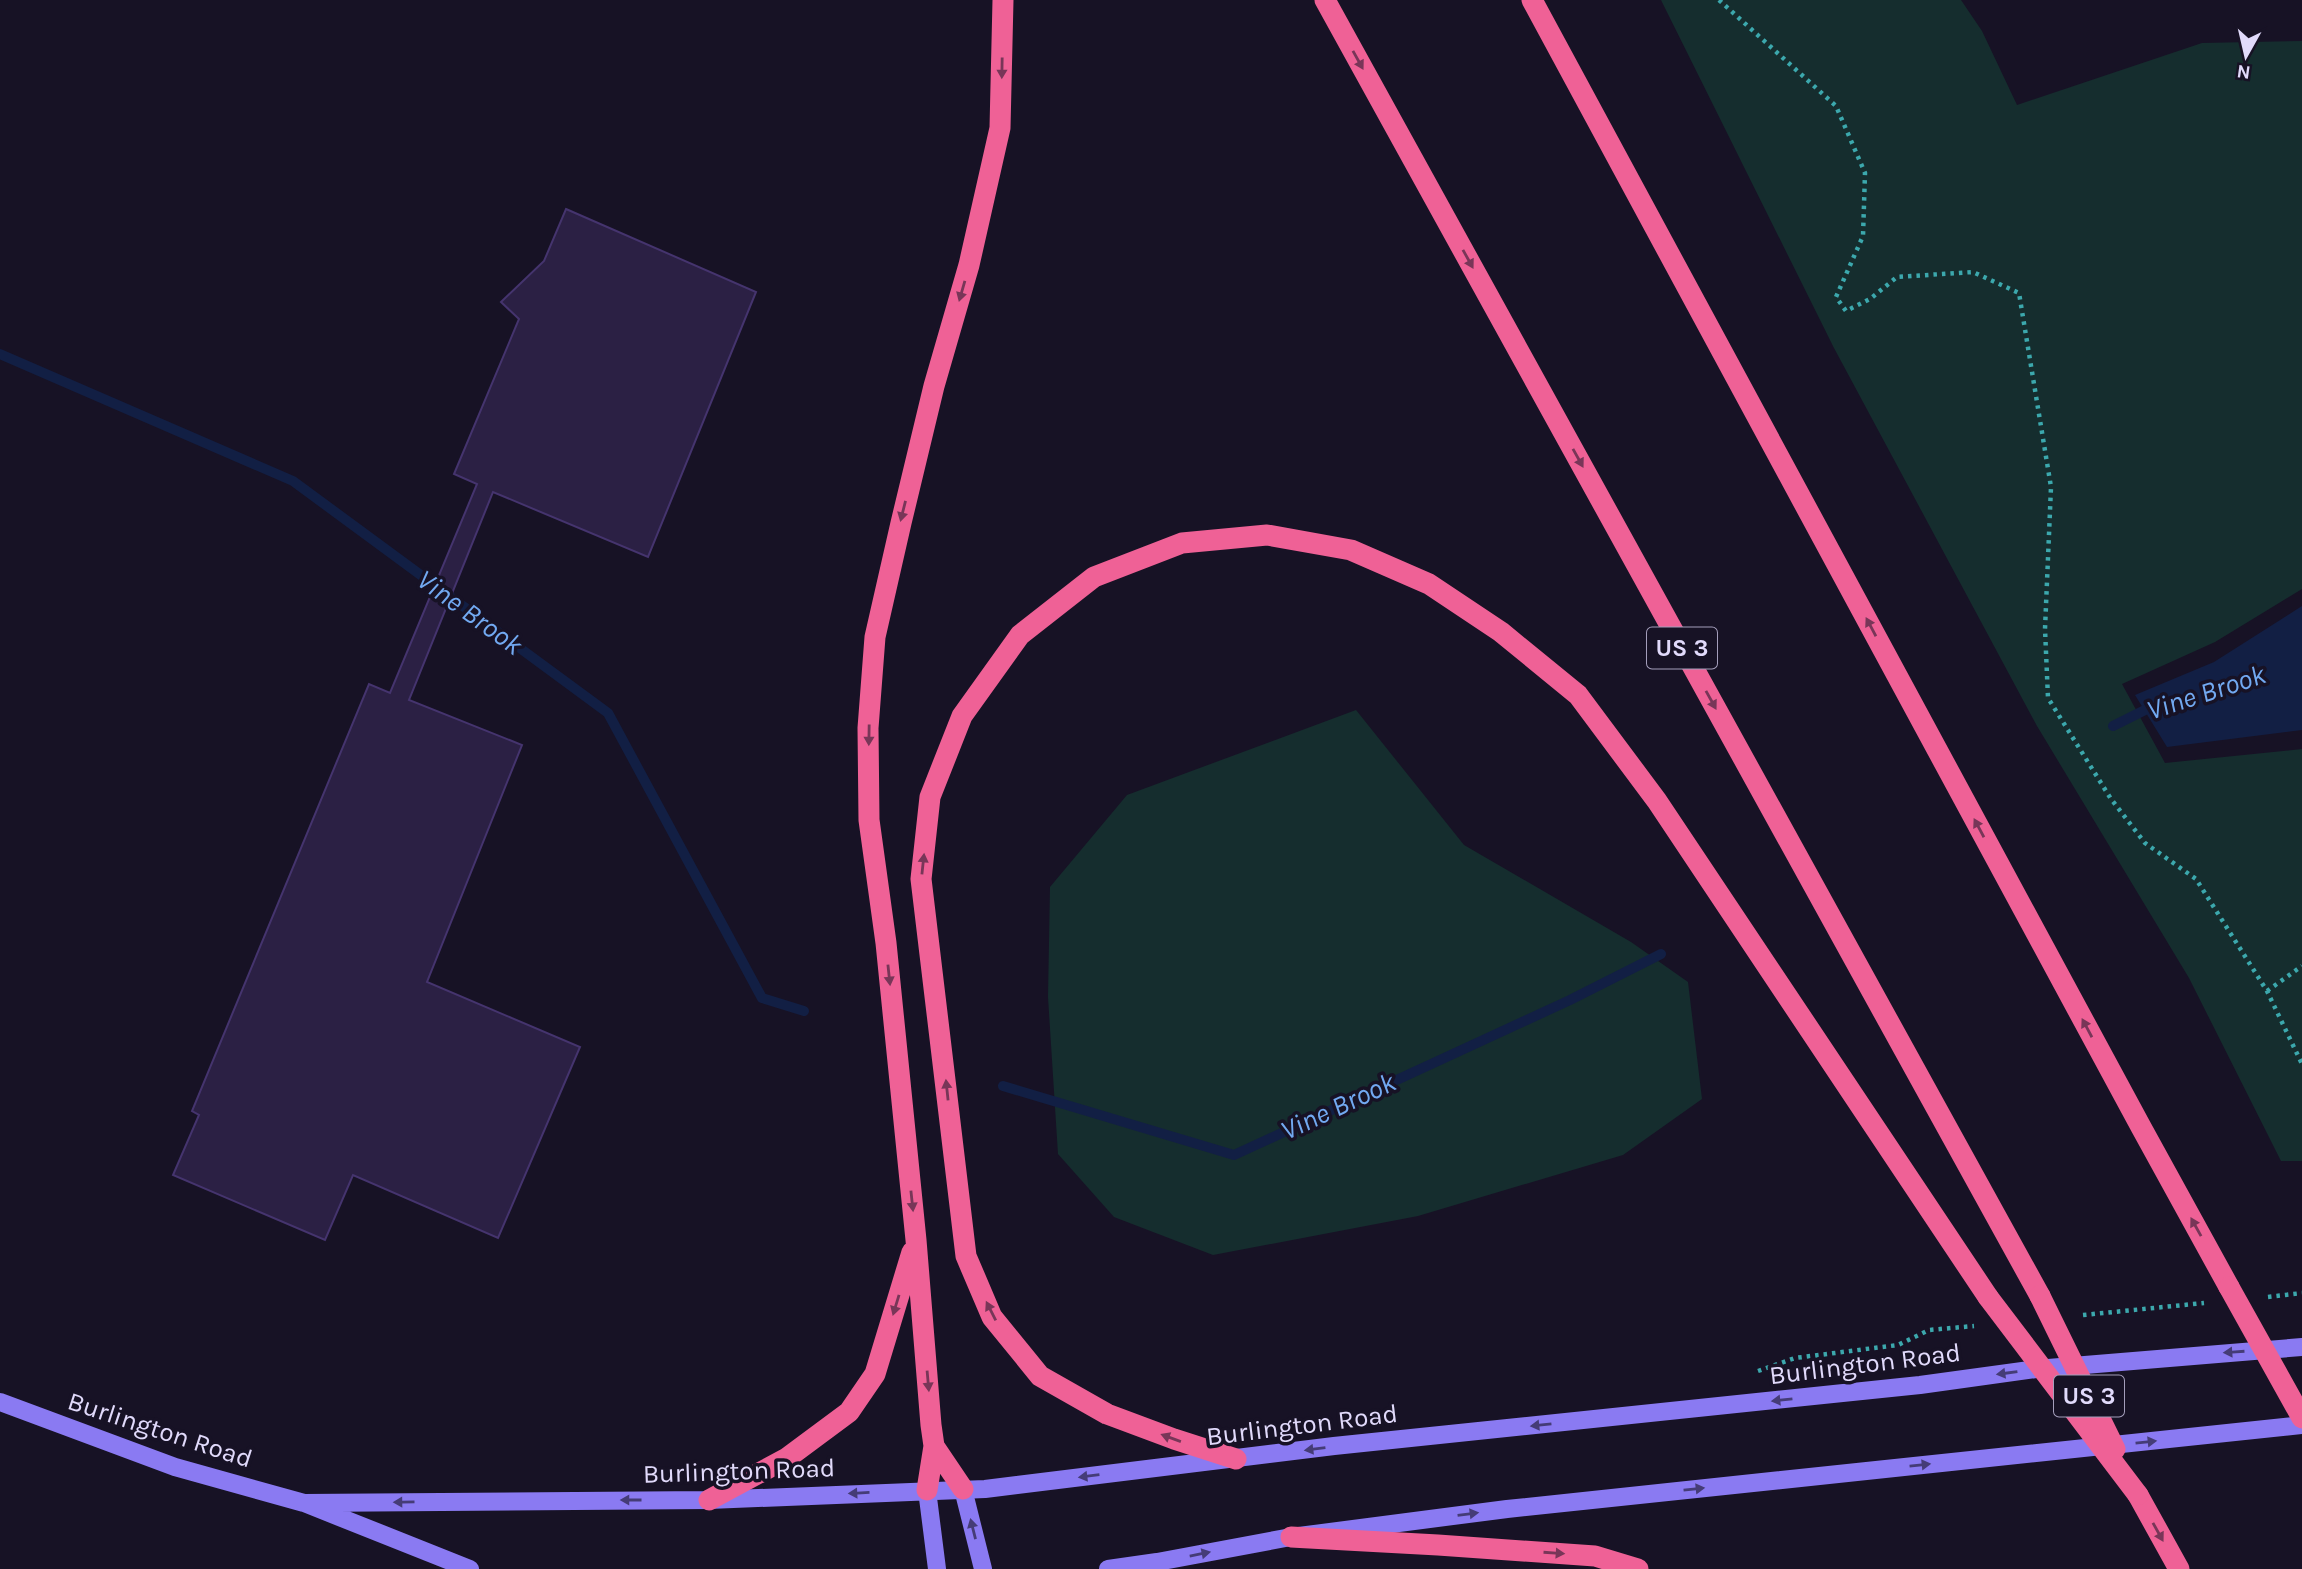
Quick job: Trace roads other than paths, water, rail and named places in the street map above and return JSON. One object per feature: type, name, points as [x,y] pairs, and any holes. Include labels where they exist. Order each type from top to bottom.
[{"type":"highway","points":[[927,1490],[934,1446],[886,943],[869,820],[868,728],[876,637],[884,599],[934,386],[969,265],[1000,128],[1003,0]]},
{"type":"highway","name":"US 3","points":[[1325,0],[2040,1296],[2138,1495],[2179,1569]]},
{"type":"highway","points":[[1532,0],[2134,1115],[2302,1418]]},
{"type":"highway","points":[[1236,1459],[1107,1414],[1040,1376],[992,1317],[966,1256],[921,879],[930,797],[962,716],[1020,635],[1094,577],[1182,543],[1267,535],[1351,550],[1429,584],[1500,632],[1578,695],[1657,801],[1988,1297],[2138,1495]]},
{"type":"highway","points":[[709,1500],[788,1458],[849,1412],[875,1374],[916,1240]]},
{"type":"highway","points":[[934,1446],[963,1489]]},
{"type":"highway","points":[[1291,1537],[1595,1556],[1638,1569]]},
{"type":"main road","name":"Burlington Road","points":[[304,1503],[709,1500],[985,1489],[1334,1446],[1920,1385],[2036,1369],[2302,1347]]},
{"type":"main road","name":"Burlington Road","points":[[0,1402],[175,1466],[304,1503],[470,1569]]},
{"type":"main road","points":[[1108,1569],[1153,1566],[1291,1537],[1507,1509],[2302,1425]]},
{"type":"main road","points":[[963,1489],[983,1569]]},
{"type":"main road","points":[[927,1490],[937,1569]]},
{"type":"water","points":[[2302,606],[2302,730],[2167,747],[2135,695],[2214,662]]},
{"type":"waterway","name":"Vine Brook","points":[[0,354],[293,481],[608,713],[762,998],[804,1011]]},
{"type":"waterway","name":"Vine Brook","points":[[2113,726],[2157,704]]},
{"type":"waterway","name":"Vine Brook","points":[[1003,1086],[1234,1155],[1570,1000],[1661,954]]}]
